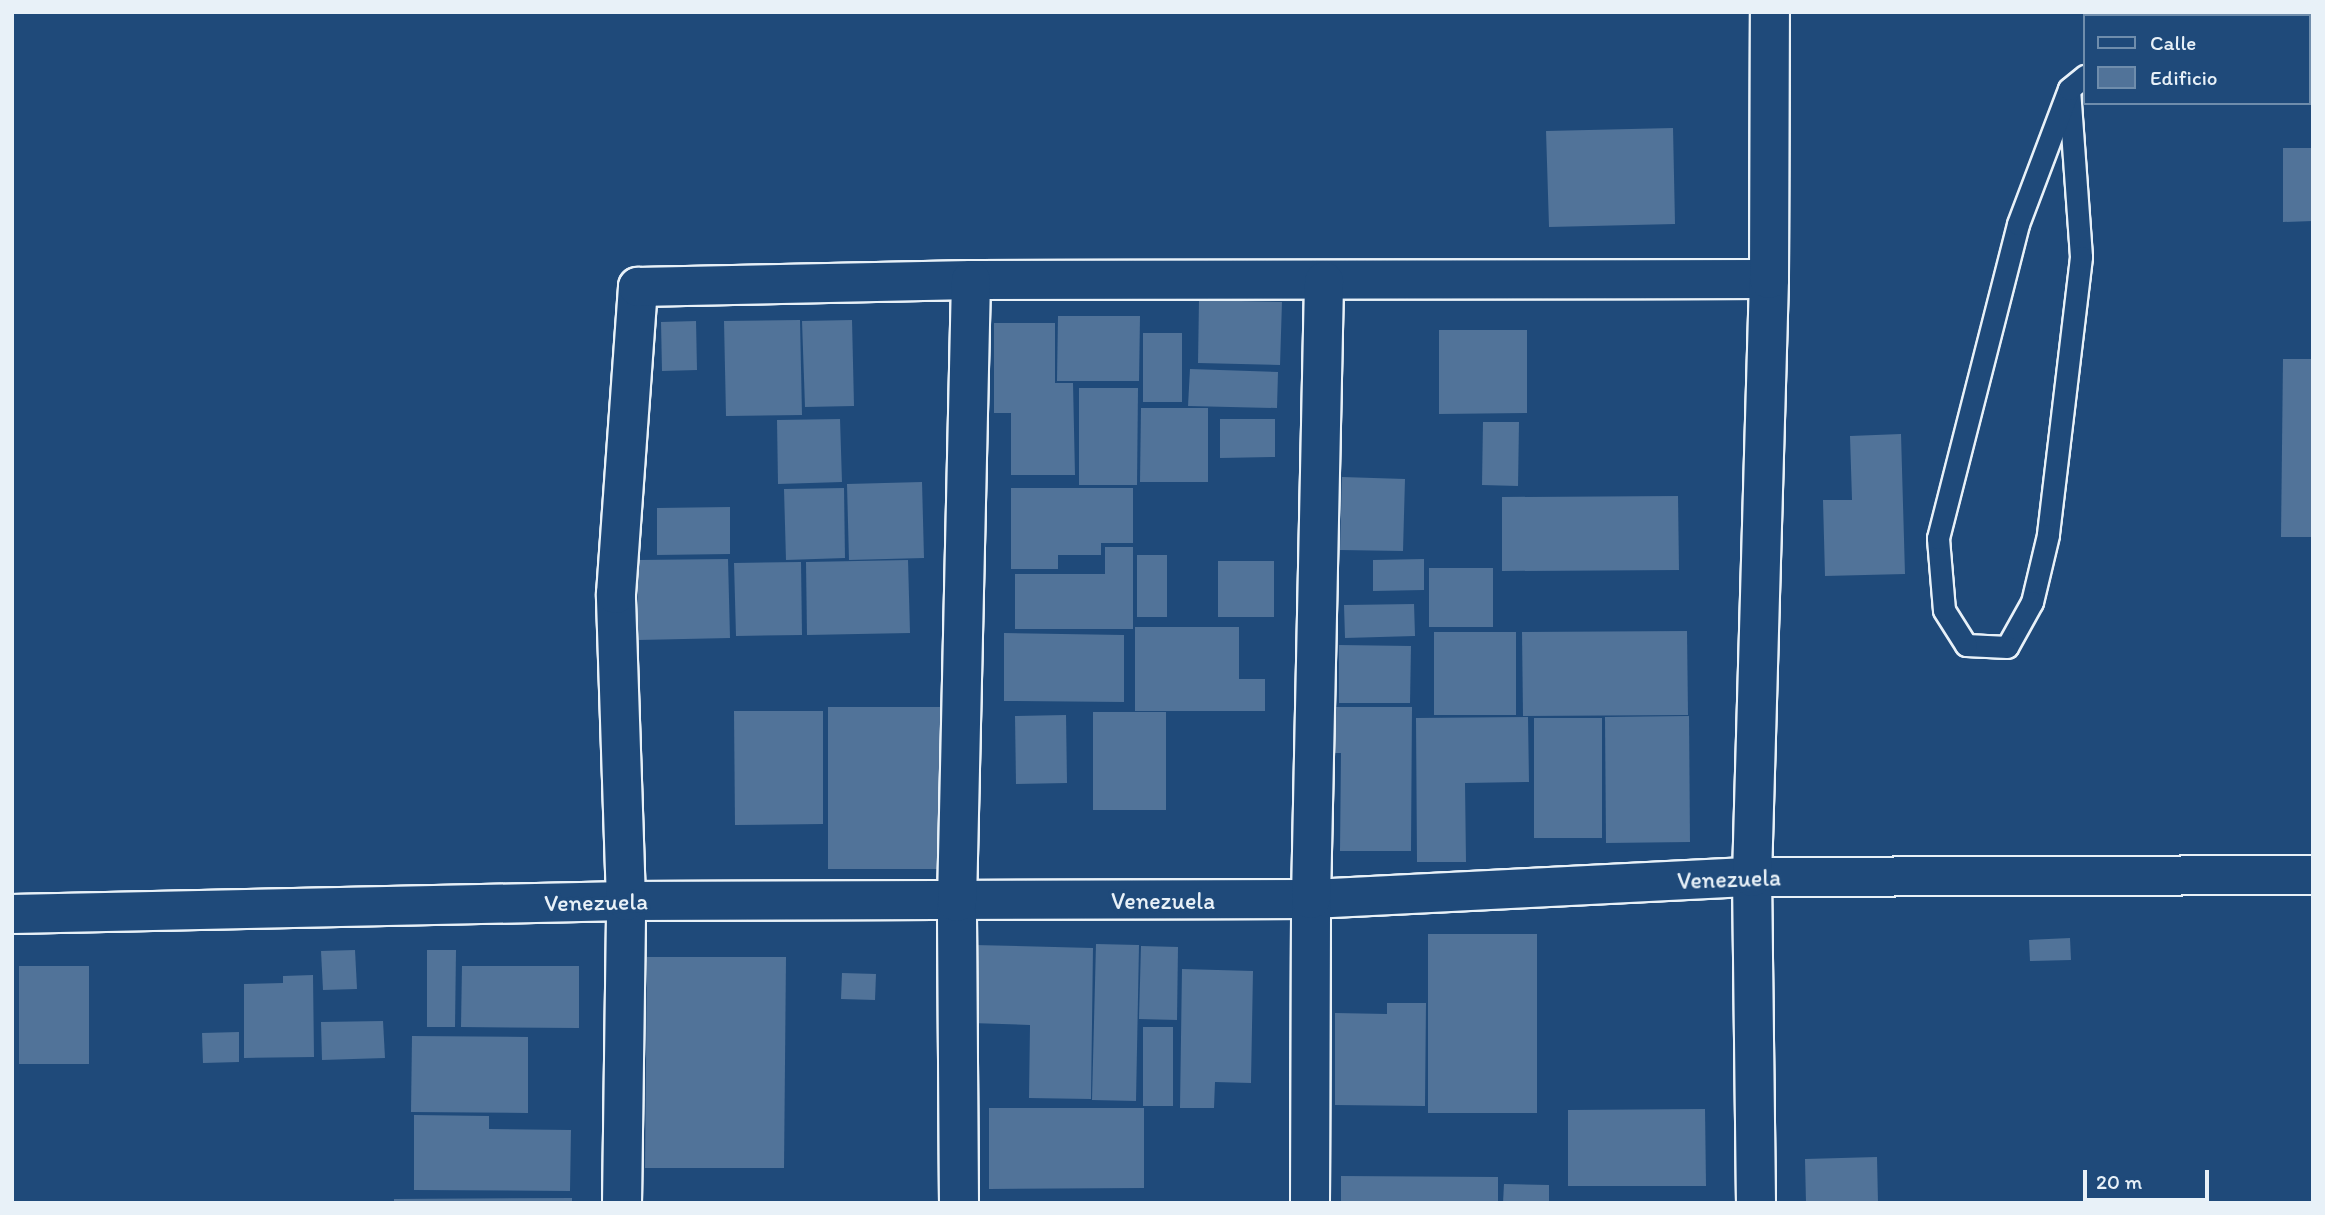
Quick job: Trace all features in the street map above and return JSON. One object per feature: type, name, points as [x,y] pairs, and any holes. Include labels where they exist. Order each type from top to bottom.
[{"type":"street","points":[[1756,1203],[1752,877],[1769,279],[1770,12]]},
{"type":"street","points":[[622,1203],[626,901],[616,594],[638,287],[971,280],[1769,279]]},
{"type":"street","points":[[959,1203],[957,902],[971,280]]},
{"type":"street","points":[[1310,1203],[1311,900],[1324,281]]},
{"type":"street","name":"Venezuela","points":[[12,914],[626,901],[1311,900],[1752,877],[2313,875]]},
{"type":"lane","points":[[2077,83],[2081,257],[2048,534],[2032,602],[2007,647],[1966,645],[1944,610],[1938,538],[2018,224],[2077,83]]},
{"type":"building","points":[[1673,128],[1675,224],[1549,227],[1546,131]]},
{"type":"building","points":[[2283,148],[2313,148],[2313,221],[2283,222]]},
{"type":"building","points":[[1199,300],[1282,302],[1280,365],[1198,363]]},
{"type":"building","points":[[1058,316],[1140,316],[1139,381],[1057,381]]},
{"type":"building","points":[[800,320],[802,415],[726,416],[724,321]]},
{"type":"building","points":[[852,320],[854,406],[805,407],[802,321]]},
{"type":"building","points":[[696,321],[697,370],[662,371],[661,322]]},
{"type":"building","points":[[994,323],[1055,323],[1055,383],[1073,383],[1075,475],[1011,475],[1011,413],[994,413]]},
{"type":"building","points":[[1439,330],[1527,330],[1527,413],[1439,414]]},
{"type":"building","points":[[1143,333],[1182,333],[1182,402],[1143,402]]},
{"type":"building","points":[[2283,359],[2313,359],[2313,537],[2281,537]]},
{"type":"building","points":[[1190,369],[1278,372],[1277,408],[1188,406]]},
{"type":"building","points":[[1079,388],[1138,388],[1137,485],[1079,485]]},
{"type":"building","points":[[1141,408],[1208,408],[1208,482],[1140,482]]},
{"type":"building","points":[[840,419],[842,482],[778,484],[777,420]]},
{"type":"building","points":[[1220,419],[1275,419],[1275,457],[1220,458]]},
{"type":"building","points":[[1483,422],[1519,422],[1518,486],[1482,485]]},
{"type":"building","points":[[1901,434],[1905,574],[1825,576],[1823,500],[1852,500],[1850,436]]},
{"type":"building","points":[[1342,477],[1405,479],[1403,551],[1340,550]]},
{"type":"building","points":[[922,482],[924,558],[849,560],[847,484]]},
{"type":"building","points":[[844,488],[845,558],[786,560],[784,489]]},
{"type":"building","points":[[1011,488],[1133,488],[1133,543],[1101,543],[1101,555],[1058,555],[1058,569],[1011,569]]},
{"type":"building","points":[[1678,496],[1679,570],[1502,571],[1502,497]]},
{"type":"building","points":[[730,507],[730,554],[657,555],[657,508]]},
{"type":"building","points":[[1105,547],[1133,547],[1133,629],[1015,629],[1015,574],[1105,574]]},
{"type":"building","points":[[1137,555],[1167,555],[1167,617],[1137,617]]},
{"type":"building","points":[[728,559],[730,638],[638,640],[637,560]]},
{"type":"building","points":[[1424,559],[1424,590],[1373,591],[1373,560]]},
{"type":"building","points":[[908,560],[910,633],[807,635],[806,562]]},
{"type":"building","points":[[1218,561],[1274,561],[1274,617],[1218,617]]},
{"type":"building","points":[[801,562],[802,635],[736,636],[734,563]]},
{"type":"building","points":[[1429,568],[1493,568],[1493,627],[1429,627]]},
{"type":"building","points":[[1414,604],[1415,636],[1345,638],[1344,605]]},
{"type":"building","points":[[1135,627],[1239,627],[1239,679],[1265,679],[1265,711],[1135,711]]},
{"type":"building","points":[[1687,631],[1688,715],[1523,716],[1522,632]]},
{"type":"building","points":[[1434,632],[1516,632],[1516,715],[1434,715]]},
{"type":"building","points":[[1004,633],[1124,635],[1124,702],[1004,701]]},
{"type":"building","points":[[1339,645],[1411,646],[1410,703],[1339,703]]},
{"type":"building","points":[[828,707],[940,707],[941,869],[828,869]]},
{"type":"building","points":[[1335,707],[1412,707],[1411,851],[1340,851],[1341,753],[1335,753]]},
{"type":"building","points":[[734,711],[823,711],[823,824],[735,825]]},
{"type":"building","points":[[1093,712],[1166,712],[1166,810],[1093,810]]},
{"type":"building","points":[[1066,715],[1067,783],[1016,784],[1015,716]]},
{"type":"building","points":[[1689,716],[1690,842],[1606,843],[1605,717]]},
{"type":"building","points":[[1528,717],[1529,782],[1465,783],[1466,862],[1417,862],[1416,718]]},
{"type":"building","points":[[1534,718],[1602,718],[1602,838],[1534,838]]},
{"type":"building","points":[[1428,934],[1537,934],[1537,1113],[1428,1113]]},
{"type":"building","points":[[2070,938],[2071,960],[2030,961],[2029,940]]},
{"type":"building","points":[[1096,944],[1139,945],[1136,1101],[1092,1100]]},
{"type":"building","points":[[974,945],[1093,948],[1091,1099],[1029,1098],[1030,1025],[971,1023]]},
{"type":"building","points":[[1141,946],[1178,947],[1177,1020],[1139,1019]]},
{"type":"building","points":[[355,950],[357,989],[323,990],[321,951]]},
{"type":"building","points":[[427,950],[456,950],[455,1027],[427,1027]]},
{"type":"building","points":[[647,957],[786,957],[784,1168],[645,1168]]},
{"type":"building","points":[[19,966],[89,966],[89,1064],[19,1064]]},
{"type":"building","points":[[462,966],[579,966],[579,1028],[461,1027]]},
{"type":"building","points":[[1182,969],[1253,971],[1251,1083],[1215,1082],[1214,1108],[1180,1108]]},
{"type":"building","points":[[842,973],[876,974],[875,1000],[841,999]]},
{"type":"building","points":[[313,975],[314,1057],[244,1058],[244,984],[283,983],[283,976]]},
{"type":"building","points":[[1387,1003],[1426,1003],[1425,1106],[1335,1105],[1335,1013],[1387,1014]]},
{"type":"building","points":[[383,1021],[385,1058],[322,1060],[321,1022]]},
{"type":"building","points":[[1143,1027],[1173,1027],[1173,1106],[1143,1106]]},
{"type":"building","points":[[239,1032],[239,1062],[203,1063],[202,1033]]},
{"type":"building","points":[[412,1036],[528,1037],[528,1113],[411,1112]]},
{"type":"building","points":[[989,1108],[1144,1108],[1144,1188],[989,1189]]},
{"type":"building","points":[[1705,1109],[1706,1186],[1568,1186],[1568,1110]]},
{"type":"building","points":[[414,1115],[489,1116],[489,1129],[571,1130],[570,1191],[414,1190]]},
{"type":"building","points":[[1877,1157],[1878,1203],[1806,1203],[1805,1159]]},
{"type":"building","points":[[1341,1176],[1498,1177],[1498,1203],[1341,1203]]},
{"type":"building","points":[[1504,1184],[1549,1185],[1549,1203],[1503,1203]]},
{"type":"building","points":[[572,1198],[572,1203],[394,1203],[394,1199]]}]
